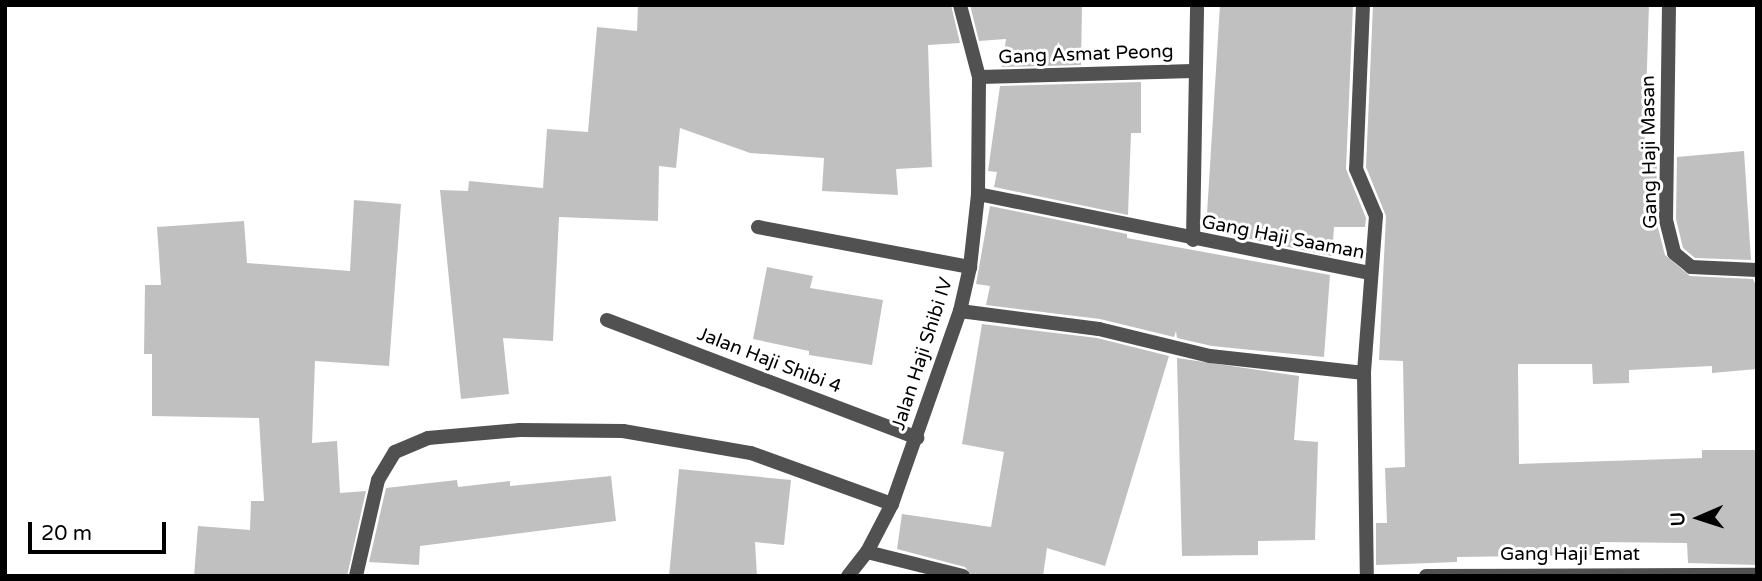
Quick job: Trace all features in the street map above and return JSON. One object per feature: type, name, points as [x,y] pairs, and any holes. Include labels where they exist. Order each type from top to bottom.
[{"type":"street","name":"Jalan Haji Shibi IV","points":[[848,576],[867,552],[892,505],[960,311],[970,267],[978,194],[979,77],[960,5]]},
{"type":"street","points":[[1193,240],[1193,71],[1197,5]]},
{"type":"street","points":[[1363,5],[1356,169],[1376,216],[1369,272]]},
{"type":"street","name":"Gang Haji Masan","points":[[1669,5],[1666,219],[1674,253],[1691,267],[1757,270]]},
{"type":"street","name":"Gang Asmat Peong","points":[[979,77],[1193,71]]},
{"type":"street","name":"Gang Haji Saaman","points":[[978,194],[1193,240],[1369,272],[1364,373],[1367,576]]},
{"type":"street","points":[[758,227],[970,267]]},
{"type":"street","points":[[960,311],[1099,330],[1210,356],[1364,373]]},
{"type":"street","name":"Jalan Haji Shibi 4","points":[[607,320],[917,438]]},
{"type":"street","points":[[356,576],[378,480],[395,452],[428,438],[520,430],[623,431],[751,453],[892,505]]},
{"type":"street","points":[[867,552],[963,576]]},
{"type":"street","name":"Gang Haji Emat","points":[[1426,576],[1757,575]]},
{"type":"building","points":[[638,5],[951,5],[960,43],[928,45],[932,167],[896,169],[898,195],[822,191],[824,158],[750,153],[680,128],[676,168],[659,166],[658,221],[559,217],[553,341],[503,338],[509,394],[461,399],[440,190],[468,191],[469,181],[543,188],[547,129],[588,132],[597,27],[637,31]]},
{"type":"building","points":[[970,5],[1082,5],[1081,65],[1002,67],[1006,39],[979,41]]},
{"type":"building","points":[[1220,5],[1353,5],[1346,169],[1366,218],[1365,227],[1334,227],[1332,256],[1206,230]]},
{"type":"building","points":[[1373,5],[1649,5],[1644,159],[1657,158],[1656,220],[1665,255],[1690,276],[1753,279],[1757,288],[1757,369],[1712,373],[1712,366],[1629,370],[1629,383],[1593,384],[1592,364],[1518,364],[1519,464],[1702,458],[1702,450],[1757,450],[1757,565],[1688,563],[1687,543],[1600,542],[1601,555],[1457,557],[1457,562],[1376,565],[1376,523],[1387,523],[1385,468],[1405,467],[1403,361],[1379,360],[1386,216],[1366,167]]},
{"type":"building","points":[[1141,82],[1141,133],[1131,133],[1128,215],[994,187],[997,172],[988,171],[1000,86]]},
{"type":"building","points":[[1744,151],[1751,260],[1695,258],[1683,248],[1676,219],[1677,157]]},
{"type":"building","points":[[354,200],[401,204],[389,366],[315,361],[312,443],[337,441],[340,493],[366,491],[347,576],[194,576],[198,526],[250,530],[251,501],[264,501],[259,418],[152,416],[152,354],[144,354],[145,285],[161,285],[157,227],[244,221],[247,263],[350,271]]},
{"type":"building","points":[[990,206],[1127,234],[1127,238],[1330,275],[1324,357],[1212,346],[1177,338],[1176,331],[1174,337],[1100,319],[986,305],[990,286],[976,284]]},
{"type":"building","points":[[767,267],[813,276],[810,288],[883,300],[872,365],[809,355],[809,351],[753,339]]},
{"type":"building","points":[[982,324],[1097,338],[1169,356],[1105,566],[1047,548],[1043,576],[972,576],[965,567],[897,549],[902,514],[991,527],[1004,452],[962,444]]},
{"type":"building","points":[[1177,358],[1299,376],[1294,440],[1318,442],[1315,540],[1258,541],[1258,555],[1182,556]]},
{"type":"building","points":[[679,469],[791,480],[784,545],[755,542],[757,576],[669,576]]},
{"type":"building","points":[[611,476],[616,521],[420,546],[419,565],[369,562],[386,488],[457,480],[458,487],[510,481],[510,486]]}]
